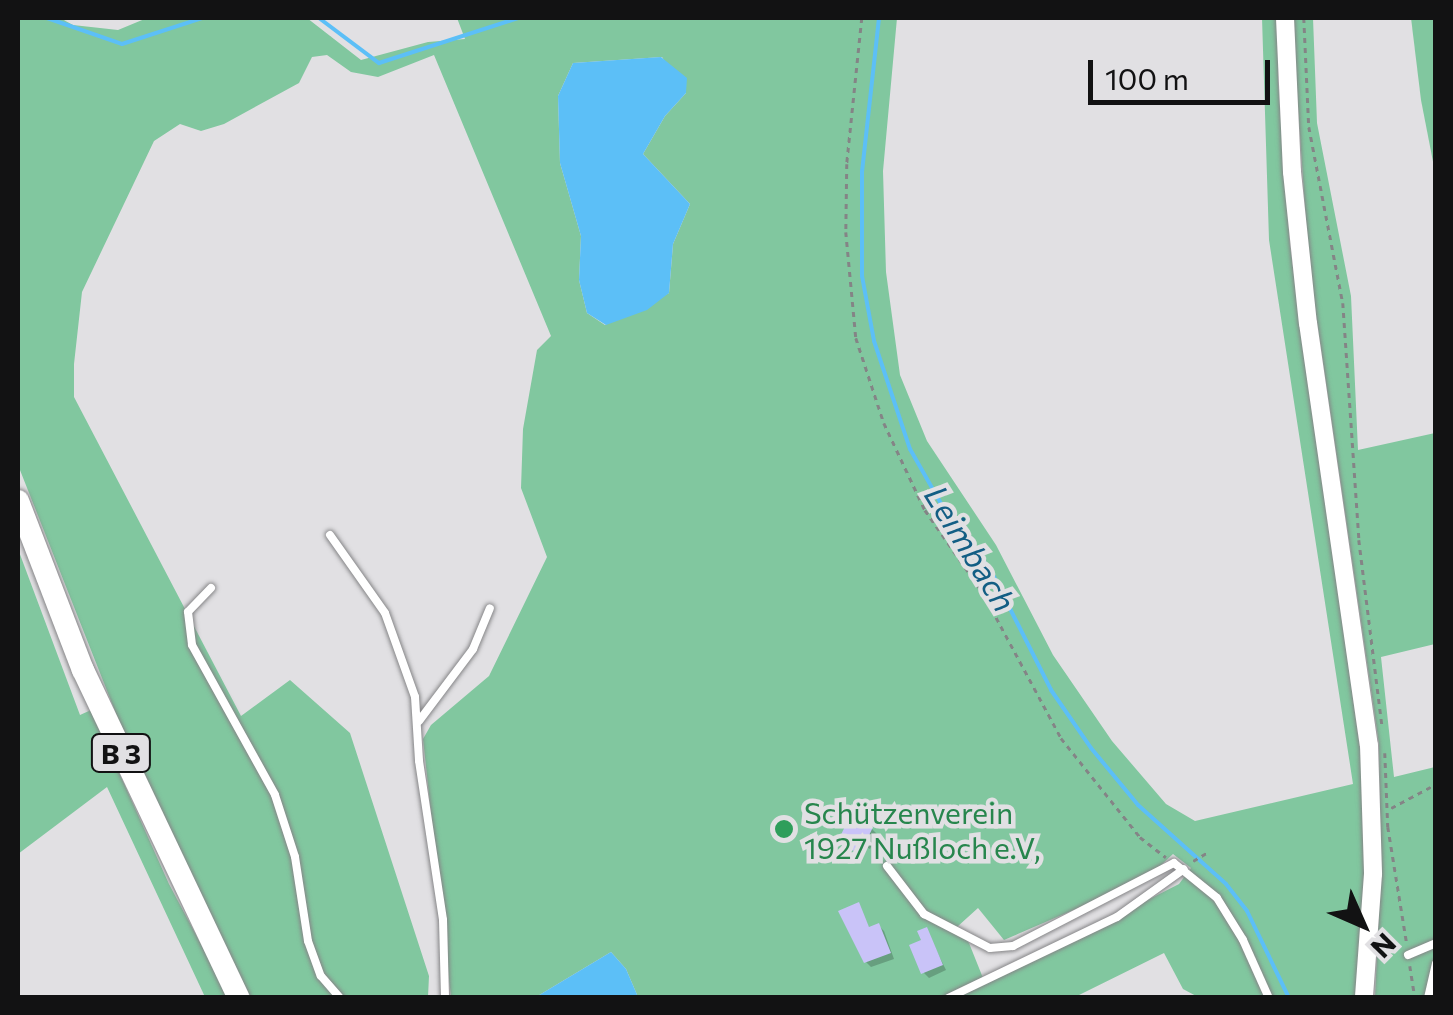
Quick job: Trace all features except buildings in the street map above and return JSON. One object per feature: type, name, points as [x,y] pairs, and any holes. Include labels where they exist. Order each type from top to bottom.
[{"type":"main road","name":"B 3","points":[[18,501],[83,670],[239,998]]},
{"type":"street","points":[[1285,18],[1292,172],[1308,324],[1369,745],[1374,874],[1364,998]]},
{"type":"lane","points":[[330,535],[385,613],[405,660],[419,721],[419,761],[443,920],[445,998]]},
{"type":"lane","points":[[211,588],[188,612],[192,645],[274,795],[295,856],[308,941],[321,976],[340,998]]},
{"type":"lane","points":[[419,721],[472,649],[490,608]]},
{"type":"lane","points":[[887,866],[924,914],[990,948],[1012,946],[1174,863],[1218,898],[1243,940],[1269,998]]},
{"type":"lane","points":[[948,998],[1117,917],[1184,869]]},
{"type":"lane","points":[[1408,955],[1436,943]]},
{"type":"lane","points":[[1428,998],[1436,964]]},
{"type":"path","points":[[862,18],[846,232],[856,338],[884,423],[925,510],[982,591],[1061,738],[1140,837],[1174,863]]},
{"type":"path","points":[[1304,18],[1310,127],[1343,302],[1358,540],[1416,998]]},
{"type":"path","points":[[1390,808],[1436,784]]},
{"type":"path","points":[[1192,862],[1208,852]]},
{"type":"green space","points":[[18,18],[60,18],[73,25],[118,30],[147,18],[307,18],[361,60],[428,42],[465,39],[457,18],[897,18],[883,171],[886,272],[900,375],[927,441],[996,545],[1053,655],[1112,741],[1166,804],[1195,821],[1353,784],[1269,240],[1262,18],[1280,18],[1278,81],[1290,246],[1362,763],[1366,907],[1358,997],[1198,997],[1183,989],[1164,953],[1075,997],[638,997],[626,969],[611,952],[536,997],[451,997],[423,739],[431,725],[489,676],[547,557],[521,488],[523,429],[537,350],[551,336],[434,55],[378,77],[351,72],[327,55],[312,57],[299,83],[224,124],[201,131],[180,124],[154,141],[82,292],[74,364],[74,397],[241,716],[290,680],[350,733],[429,976],[428,997],[249,997],[143,782],[18,465]],"holes":[[[662,57],[686,93],[665,116],[643,154],[690,204],[673,244],[669,293],[605,325],[587,313],[579,280],[581,236],[560,163],[558,96],[573,63]],[[1173,854],[1191,868],[1179,884],[985,983],[969,943],[957,927],[978,908],[1004,940],[1085,905],[1160,866]]]},
{"type":"green space","points":[[1292,18],[1313,18],[1317,123],[1351,296],[1358,450],[1435,433],[1435,644],[1381,657],[1394,777],[1435,767],[1435,997],[1375,997],[1381,870],[1379,744],[1309,266]]},
{"type":"green space","points":[[1411,18],[1435,18],[1435,172],[1421,100]]},
{"type":"green space","points":[[18,549],[80,715],[91,710],[169,884],[229,997],[205,997],[107,787],[18,854]]},
{"type":"water","points":[[661,57],[687,78],[686,93],[665,116],[643,154],[690,204],[673,244],[669,293],[647,310],[606,325],[587,313],[579,280],[581,236],[560,163],[558,96],[573,63]]},
{"type":"water","points":[[611,952],[626,969],[638,997],[536,997]]},
{"type":"waterway","points":[[47,18],[122,44],[202,18]]},
{"type":"waterway","points":[[319,18],[379,63],[518,18]]},
{"type":"waterway","name":"Leimbach","points":[[879,18],[862,171],[862,276],[874,341],[910,449],[947,514],[991,571],[1051,690],[1091,748],[1138,805],[1226,884],[1247,911],[1289,998]]},
{"type":"place","name":"Schützenverein 1927 Nußloch e.V,","points":[[784,829]]}]
